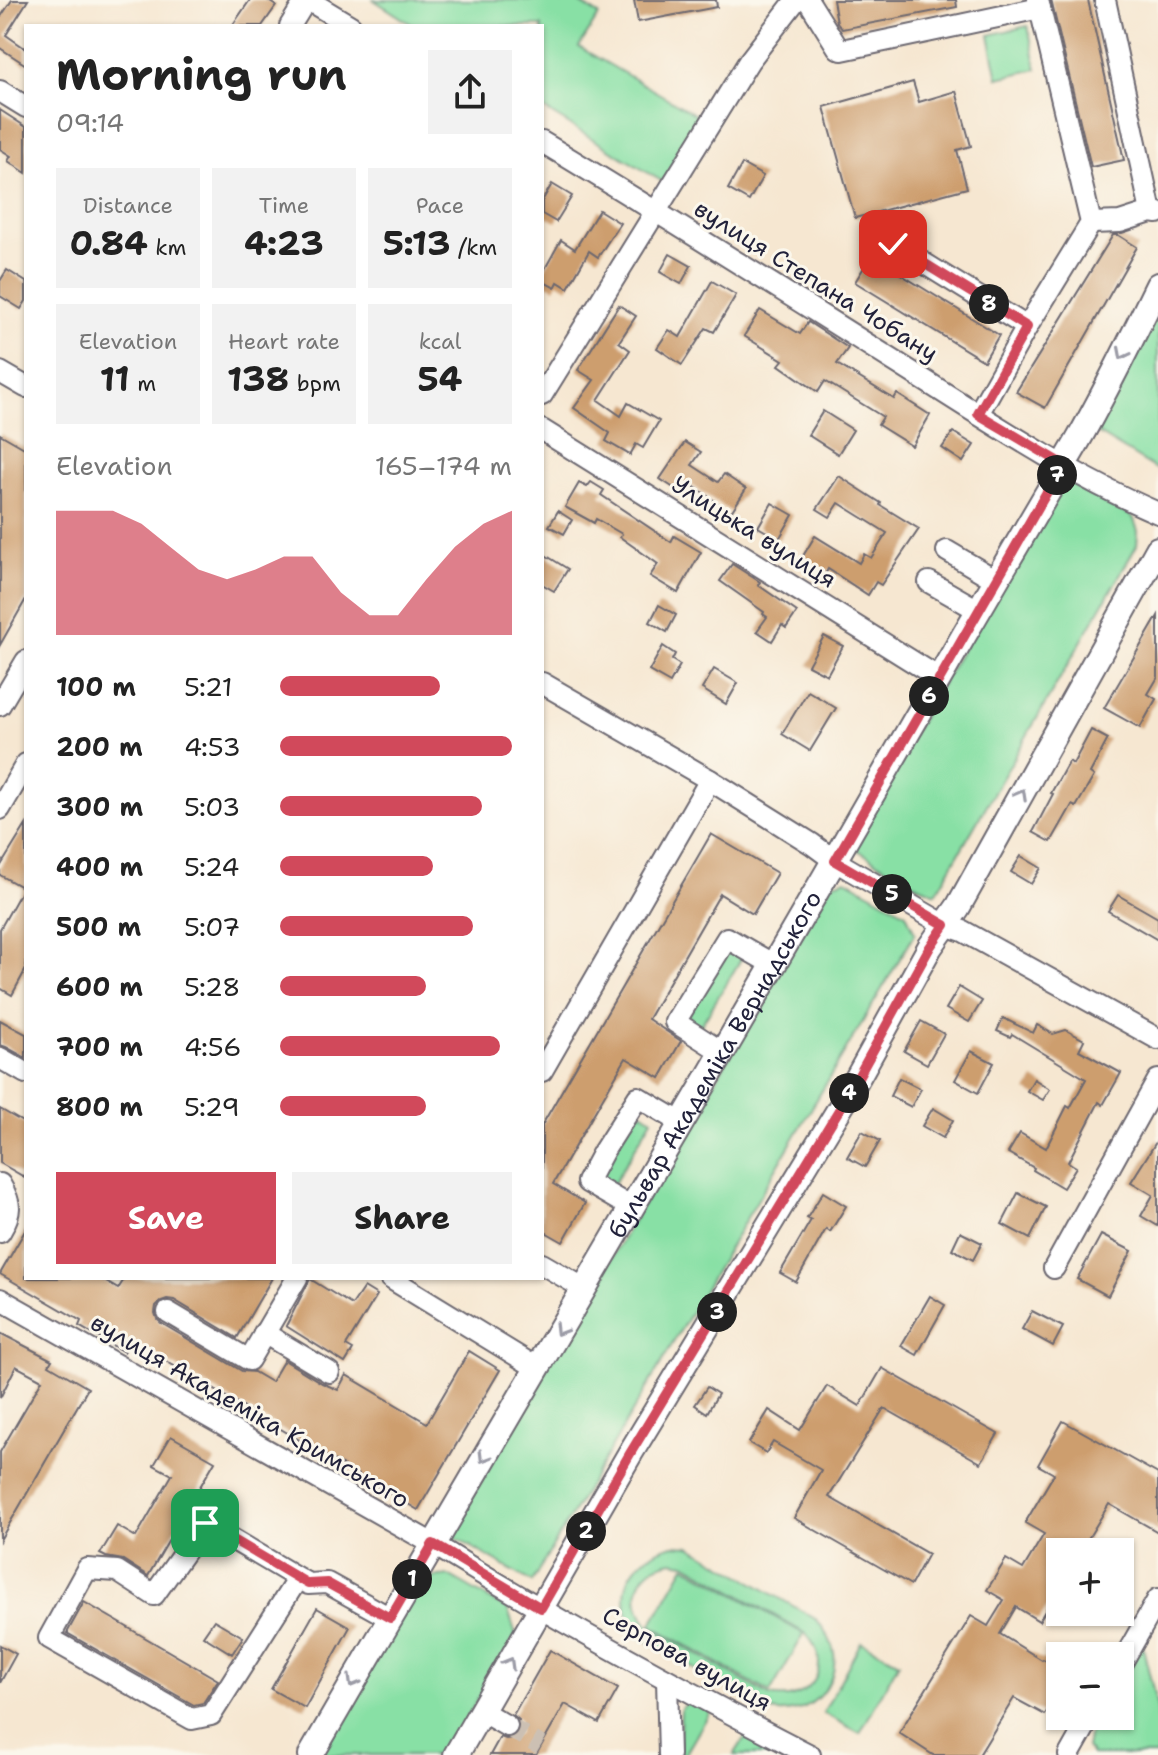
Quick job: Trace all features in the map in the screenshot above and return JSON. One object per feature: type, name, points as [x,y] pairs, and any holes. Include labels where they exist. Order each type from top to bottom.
[{"type":"main road","name":"бульвар Академіка Вернадського","points":[[311,1755],[1076,443],[1158,285]]},
{"type":"main road","points":[[456,1755],[631,1452],[848,1095],[930,947],[958,907],[1158,549]]},
{"type":"street","points":[[291,24],[307,0],[348,24]]},
{"type":"street","points":[[544,392],[749,61],[796,0]]},
{"type":"street","points":[[808,0],[842,50],[1039,4],[1091,223],[978,414]]},
{"type":"street","points":[[1091,223],[1120,222],[1155,213],[1109,1]]},
{"type":"street","points":[[0,91],[24,106]]},
{"type":"street","name":"вулиця Степана Чобану","points":[[544,143],[656,210],[978,414],[1063,464],[1158,513]]},
{"type":"street","points":[[893,244],[1027,327]]},
{"type":"street","points":[[0,372],[24,386]]},
{"type":"street","name":"Улицька вулиця","points":[[544,431],[939,678]]},
{"type":"street","points":[[947,551],[996,580]]},
{"type":"street","points":[[929,582],[978,610]]},
{"type":"street","points":[[0,705],[24,664]]},
{"type":"street","points":[[544,684],[710,780],[835,861],[945,925],[963,931],[1158,1039]]},
{"type":"street","points":[[0,809],[24,767]]},
{"type":"street","points":[[544,1068],[710,780]]},
{"type":"street","points":[[722,1052],[675,1022],[727,938],[774,965]]},
{"type":"street","points":[[0,1058],[24,1072]]},
{"type":"street","points":[[1054,1268],[1158,1080]]},
{"type":"street","points":[[632,1208],[587,1182],[603,1152],[638,1097],[682,1123]]},
{"type":"street","points":[[0,1184],[10,1205],[9,1218],[0,1232]]},
{"type":"street","points":[[544,1265],[585,1289]]},
{"type":"street","points":[[168,1312],[249,1360],[296,1280]]},
{"type":"street","points":[[393,1280],[537,1368]]},
{"type":"street","name":"вулиця Академіка Кримського","points":[[0,1299],[541,1608]]},
{"type":"street","points":[[264,1333],[329,1372]]},
{"type":"street","points":[[298,1578],[211,1715],[192,1719],[49,1638],[87,1569],[117,1571],[154,1595],[205,1523],[298,1578],[308,1584],[327,1583],[390,1618]]},
{"type":"street","points":[[1134,1642],[1158,1599]]},
{"type":"street","name":"Серпова вулиця","points":[[541,1608],[667,1680],[810,1755]]},
{"type":"street","points":[[667,1680],[669,1755]]},
{"type":"street","points":[[481,1711],[507,1726]]},
{"type":"street","points":[[1069,1755],[1083,1730]]},
{"type":"green space","points":[[374,0],[557,0],[562,3],[563,0],[575,0],[599,15],[579,47],[703,119],[663,182],[544,109],[544,24],[411,24]]},
{"type":"green space","points":[[1028,26],[1037,69],[998,78],[989,35]]},
{"type":"green space","points":[[1158,295],[1158,470],[1087,427]]},
{"type":"green space","points":[[1061,481],[1075,482],[1133,517],[1138,531],[1137,545],[936,893],[908,881],[848,844]]},
{"type":"green space","points":[[846,879],[906,913],[915,933],[532,1582],[449,1534],[831,884]]},
{"type":"green space","points":[[733,951],[743,956],[700,1027],[691,1022],[688,1013],[723,955]]},
{"type":"green space","points":[[642,1112],[652,1119],[610,1190],[598,1175],[632,1116]]},
{"type":"green space","points":[[673,1545],[690,1546],[817,1620],[828,1635],[834,1653],[832,1675],[822,1693],[805,1707],[795,1710],[765,1710],[638,1636],[630,1621],[625,1593],[634,1569],[657,1551]],"holes":[[[672,1561],[685,1563],[806,1634],[819,1658],[815,1680],[807,1689],[785,1697],[770,1696],[649,1626],[638,1605],[637,1595],[644,1577],[660,1565]]]},
{"type":"green space","points":[[685,1566],[804,1634],[770,1693],[651,1625]]},
{"type":"green space","points":[[449,1576],[508,1610],[516,1635],[445,1755],[321,1755],[422,1579]]},
{"type":"green space","points":[[1141,1639],[1158,1711],[1158,1755],[1092,1755],[1086,1748],[1091,1730],[1134,1730],[1134,1652]]},
{"type":"green space","points":[[861,1642],[899,1662],[860,1733],[823,1713]]},
{"type":"green space","points":[[691,1700],[710,1712],[685,1755],[679,1755],[681,1708]]},
{"type":"green space","points":[[748,1733],[787,1755],[734,1755]]},
{"type":"building","points":[[12,0],[28,0],[6,35],[24,48],[24,64],[0,48],[0,18]]},
{"type":"building","points":[[250,0],[267,0],[276,6],[263,24],[233,24]]},
{"type":"building","points":[[634,0],[716,0],[717,7],[638,22]]},
{"type":"building","points":[[833,0],[956,0],[957,7],[842,29],[837,22]]},
{"type":"building","points":[[1051,0],[1088,0],[1124,160],[1091,167]]},
{"type":"building","points":[[913,82],[919,102],[956,91],[971,146],[957,150],[967,188],[855,218],[824,107]]},
{"type":"building","points":[[0,110],[24,126],[24,172],[8,161],[11,156],[0,149]]},
{"type":"building","points":[[742,164],[763,176],[749,201],[728,189]]},
{"type":"building","points":[[552,184],[572,196],[556,222],[544,215],[544,198]]},
{"type":"building","points":[[599,210],[620,223],[598,257],[589,251],[568,288],[558,282],[555,288],[544,282],[544,270],[561,240],[575,249]]},
{"type":"building","points":[[1113,235],[1137,247],[1045,408],[1016,392]]},
{"type":"building","points":[[670,254],[691,266],[681,284],[660,272]]},
{"type":"building","points":[[871,256],[999,335],[984,361],[855,282]]},
{"type":"building","points":[[7,270],[24,281],[24,304],[21,309],[0,296],[0,281]]},
{"type":"building","points":[[712,281],[736,295],[714,332],[706,328],[682,365],[657,348],[669,330],[680,337]]},
{"type":"building","points":[[619,305],[636,316],[619,342],[630,350],[598,400],[621,416],[628,403],[659,421],[643,448],[636,444],[630,455],[606,441],[610,433],[574,408],[594,380],[578,370]]},
{"type":"building","points":[[760,310],[800,334],[808,322],[848,348],[837,364],[894,399],[897,394],[930,415],[912,446],[878,425],[883,417],[825,381],[818,392],[779,365],[783,360],[744,336]]},
{"type":"building","points":[[823,411],[853,430],[838,454],[808,435]]},
{"type":"building","points":[[953,432],[974,445],[963,462],[942,448]]},
{"type":"building","points":[[0,434],[24,448],[24,603],[0,645]]},
{"type":"building","points":[[685,442],[701,452],[692,465],[718,482],[724,474],[746,489],[731,512],[690,484],[683,494],[660,479]]},
{"type":"building","points":[[839,476],[919,529],[881,585],[876,582],[868,595],[828,569],[824,576],[800,561],[815,536],[859,563],[864,554],[871,558],[887,533],[839,503],[830,517],[817,509]]},
{"type":"building","points":[[591,482],[604,490],[601,495],[671,542],[674,536],[701,552],[678,593],[650,576],[658,564],[620,537],[622,534],[596,519],[594,523],[565,507],[579,483],[587,487]]},
{"type":"building","points":[[772,503],[793,515],[779,539],[758,527]]},
{"type":"building","points":[[558,511],[572,520],[564,534],[549,526]]},
{"type":"building","points":[[544,554],[568,569],[554,591],[544,585]]},
{"type":"building","points":[[732,564],[797,612],[786,628],[782,625],[772,641],[757,631],[767,617],[764,612],[720,581]]},
{"type":"building","points":[[659,605],[676,615],[667,632],[650,622]]},
{"type":"building","points":[[1158,616],[1158,677],[1148,694],[1156,699],[1140,728],[1104,708]]},
{"type":"building","points":[[824,636],[843,646],[827,675],[808,665]]},
{"type":"building","points":[[663,646],[675,654],[672,660],[680,665],[670,683],[649,671]]},
{"type":"building","points":[[714,669],[738,683],[726,704],[702,689]]},
{"type":"building","points":[[808,691],[836,708],[810,751],[782,734]]},
{"type":"building","points":[[1091,730],[1108,739],[1090,773],[1094,776],[1076,807],[1072,805],[1051,842],[1033,832],[1069,761],[1073,764]]},
{"type":"building","points":[[24,828],[24,973],[12,995],[0,988],[0,929],[23,888],[0,875],[0,867]]},
{"type":"building","points":[[711,834],[777,873],[753,914],[720,894],[648,1019],[681,1041],[660,1078],[626,1058],[553,1184],[585,1203],[563,1242],[544,1231],[544,1122]]},
{"type":"building","points":[[1021,856],[1041,868],[1031,884],[1011,872]]},
{"type":"building","points":[[1118,895],[1158,918],[1158,940],[1108,911]]},
{"type":"building","points":[[959,987],[982,1001],[969,1022],[946,1009]]},
{"type":"building","points":[[1003,1018],[1033,1033],[1037,1025],[1053,1034],[1066,1030],[1084,1040],[1079,1050],[1121,1073],[1103,1105],[1099,1102],[1068,1162],[1076,1167],[1063,1188],[1008,1153],[1020,1133],[1046,1148],[1067,1106],[1070,1108],[1086,1079],[1012,1034],[1010,1037],[997,1031]]},
{"type":"building","points":[[0,1020],[24,1033],[24,1057],[0,1045]]},
{"type":"building","points":[[921,1021],[944,1034],[927,1064],[904,1051]]},
{"type":"building","points":[[971,1051],[994,1063],[978,1093],[955,1080]]},
{"type":"building","points":[[899,1078],[921,1089],[911,1107],[890,1096]]},
{"type":"building","points":[[1034,1079],[1050,1089],[1043,1100],[1027,1091]]},
{"type":"building","points":[[933,1108],[953,1120],[943,1138],[922,1126]]},
{"type":"building","points":[[0,1109],[24,1123],[24,1177],[0,1163]]},
{"type":"building","points":[[862,1131],[880,1141],[865,1167],[847,1157]]},
{"type":"building","points":[[1158,1139],[1158,1226],[1141,1216],[1153,1195],[1131,1182]]},
{"type":"building","points":[[823,1192],[846,1206],[830,1232],[826,1229],[796,1282],[780,1273],[811,1220],[807,1218]]},
{"type":"building","points":[[1018,1193],[1046,1207],[1030,1239],[1002,1224]]},
{"type":"building","points":[[24,1232],[24,1280],[102,1280],[118,1289],[124,1280],[271,1280],[237,1338],[174,1300],[161,1301],[155,1313],[161,1323],[242,1371],[254,1372],[271,1382],[284,1360],[338,1390],[346,1375],[427,1423],[469,1351],[500,1370],[418,1510],[130,1340],[124,1352],[79,1326],[81,1321],[0,1274]]},
{"type":"building","points":[[960,1232],[982,1243],[973,1260],[952,1249]]},
{"type":"building","points":[[1101,1235],[1132,1251],[1108,1296],[1077,1279]]},
{"type":"building","points":[[309,1280],[352,1305],[364,1287],[377,1295],[346,1346],[353,1350],[345,1363],[286,1326]]},
{"type":"building","points":[[930,1296],[945,1305],[917,1355],[901,1346]]},
{"type":"building","points":[[1032,1311],[1063,1327],[1053,1346],[1022,1329]]},
{"type":"building","points":[[0,1333],[52,1360],[49,1365],[88,1388],[0,1540],[0,1452],[42,1380],[16,1366],[0,1398]]},
{"type":"building","points":[[882,1368],[998,1434],[981,1463],[884,1408],[829,1497],[928,1554],[911,1585],[794,1518],[821,1470],[773,1442],[766,1453],[749,1443],[769,1410],[800,1430],[827,1386],[860,1406]]},
{"type":"building","points":[[707,1387],[718,1394],[707,1413],[695,1405]]},
{"type":"building","points":[[1063,1421],[1158,1474],[1158,1532],[1109,1504],[1088,1538],[1046,1538],[1046,1609],[1039,1621],[1016,1607],[1000,1634],[1046,1661],[1046,1713],[1014,1698],[979,1755],[933,1755],[899,1733],[971,1616],[988,1626],[1004,1600],[987,1590],[1006,1559],[1023,1569],[1044,1534],[1025,1523],[1054,1474],[1038,1465]]},
{"type":"building","points":[[171,1436],[215,1461],[148,1576],[123,1560],[100,1554],[117,1526],[136,1537],[172,1475],[154,1465]]},
{"type":"building","points":[[84,1602],[218,1680],[203,1703],[194,1705],[67,1633]]},
{"type":"building","points":[[317,1608],[350,1627],[305,1708],[271,1689]]},
{"type":"building","points":[[214,1620],[243,1637],[232,1654],[203,1636]]},
{"type":"building","points":[[0,1645],[16,1654],[0,1683]]},
{"type":"building","points":[[550,1650],[618,1689],[599,1723],[565,1704],[536,1755],[490,1755],[500,1737],[513,1738],[519,1732],[519,1720],[513,1715]]},
{"type":"tunnel","points":[[507,1726],[541,1746]]},
{"type":"route","points":[[205,1523],[308,1584],[327,1583],[390,1618],[433,1544],[541,1608],[631,1452],[848,1095],[945,925],[835,861],[1063,464],[978,414],[1027,327],[893,244]]}]
